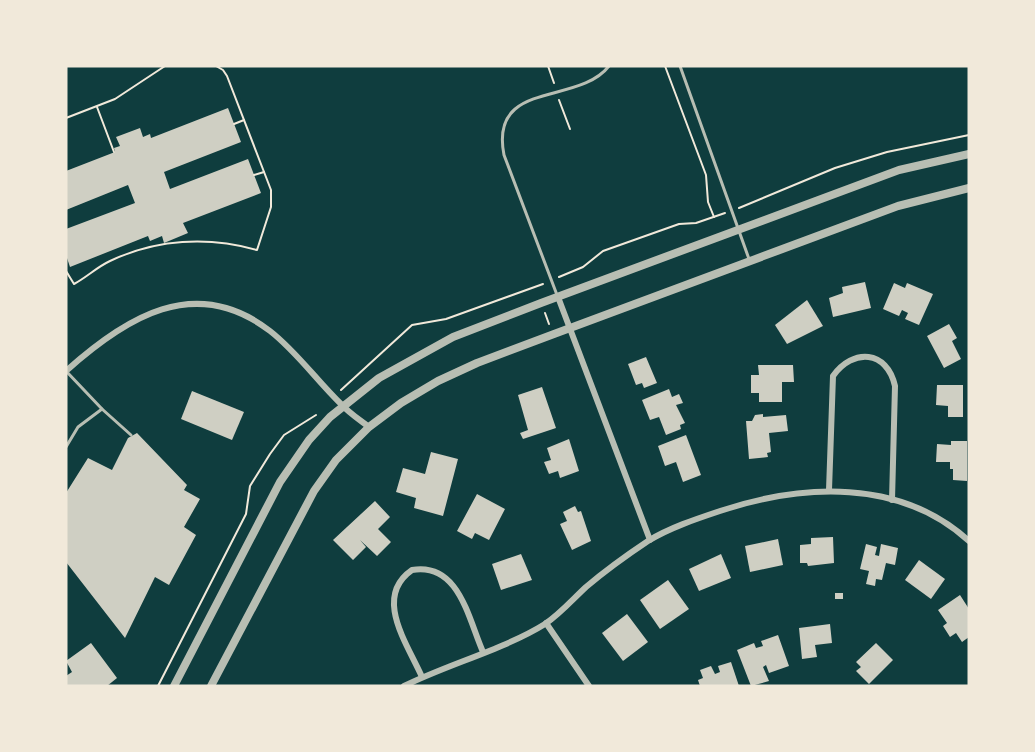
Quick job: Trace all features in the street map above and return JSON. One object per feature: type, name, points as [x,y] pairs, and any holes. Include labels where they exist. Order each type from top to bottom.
[{"type":"street","points":[[174,686],[280,482],[309,440],[342,406],[379,378],[429,348],[558,297],[899,170],[969,154]]},
{"type":"street","points":[[211,686],[314,491],[336,460],[369,427],[438,381],[477,363],[570,327],[898,206],[969,188]]},
{"type":"street","points":[[558,297],[650,540]]},
{"type":"street","points":[[66,371],[121,327],[147,313],[189,305],[211,306],[232,311],[270,331],[342,406],[369,427]]},
{"type":"street","points":[[829,490],[833,376],[849,359],[861,356],[874,358],[885,365],[893,376],[895,386],[892,500]]},
{"type":"street","points":[[404,686],[546,623],[602,574],[650,540],[700,518],[753,500],[787,493],[829,490],[892,500],[922,510],[969,541]]},
{"type":"street","points":[[422,677],[393,611],[392,596],[395,586],[412,570],[435,570],[452,582],[483,652]]},
{"type":"street","points":[[546,623],[589,686]]},
{"type":"lane","points":[[558,297],[504,155],[500,137],[503,123],[513,110],[525,102],[598,77],[609,66]]},
{"type":"lane","points":[[680,66],[749,261]]},
{"type":"lane","points":[[66,371],[102,409],[131,435]]},
{"type":"lane","points":[[66,447],[78,427],[102,409]]},
{"type":"path","points":[[66,118],[125,93],[165,66]]},
{"type":"path","points":[[66,272],[74,284],[125,255],[148,247],[189,241],[231,244],[257,250],[272,199],[227,76],[216,66]]},
{"type":"path","points":[[665,66],[706,175],[708,202],[714,217]]},
{"type":"path","points":[[97,106],[114,152]]},
{"type":"path","points":[[234,124],[244,120]]},
{"type":"path","points":[[254,176],[264,172]]},
{"type":"path","points":[[543,309],[549,324]]},
{"type":"building","points":[[228,108],[241,142],[164,172],[170,189],[248,159],[261,193],[183,223],[188,233],[164,243],[162,236],[150,241],[148,236],[70,267],[66,255],[66,229],[135,203],[128,185],[66,210],[66,171],[115,152],[114,148],[120,146],[116,137],[140,128],[143,137],[150,134],[151,138]]},
{"type":"building","points":[[865,282],[871,308],[833,317],[829,298],[843,293],[842,287]]},
{"type":"building","points":[[894,283],[905,288],[907,283],[933,294],[919,325],[905,319],[908,313],[902,310],[899,316],[883,309]]},
{"type":"building","points":[[807,300],[823,326],[787,344],[775,325]]},
{"type":"building","points":[[949,324],[957,338],[952,341],[961,359],[944,368],[927,336]]},
{"type":"building","points":[[646,357],[657,383],[644,388],[642,383],[636,385],[628,364]]},
{"type":"building","points":[[758,365],[793,365],[794,382],[782,382],[782,402],[759,402],[759,393],[751,393],[751,375],[759,375]]},
{"type":"building","points":[[937,385],[963,385],[963,417],[948,417],[948,406],[936,405]]},
{"type":"building","points":[[542,387],[556,428],[523,439],[520,433],[528,430],[518,395]]},
{"type":"building","points":[[669,389],[672,397],[679,394],[683,403],[676,405],[685,423],[680,425],[681,429],[666,435],[659,417],[650,420],[642,400]]},
{"type":"building","points":[[192,391],[244,412],[232,440],[181,419]]},
{"type":"building","points":[[763,414],[763,417],[786,415],[788,431],[769,433],[771,452],[767,453],[768,457],[749,459],[746,421],[752,421],[755,415]]},
{"type":"building","points":[[137,433],[187,485],[184,490],[200,499],[184,527],[196,535],[169,585],[155,577],[125,638],[66,562],[66,493],[88,458],[112,470],[128,438]]},
{"type":"building","points":[[686,435],[701,475],[683,482],[676,462],[665,466],[658,446]]},
{"type":"building","points":[[569,439],[579,471],[560,478],[558,471],[549,474],[544,462],[551,460],[547,448]]},
{"type":"building","points":[[951,441],[967,441],[967,481],[953,480],[953,469],[950,469],[950,462],[936,462],[937,444],[951,445]]},
{"type":"building","points":[[431,452],[458,459],[443,516],[414,508],[416,498],[396,492],[403,468],[425,474]]},
{"type":"building","points":[[477,494],[505,509],[489,540],[475,533],[472,539],[457,531]]},
{"type":"building","points":[[375,501],[390,517],[378,529],[391,542],[377,556],[360,540],[366,547],[353,560],[333,540]]},
{"type":"building","points":[[575,506],[578,512],[581,511],[591,541],[572,550],[560,524],[567,521],[563,512]]},
{"type":"building","points":[[833,537],[834,563],[808,566],[807,563],[800,563],[800,545],[811,544],[811,538]]},
{"type":"building","points":[[778,539],[783,565],[750,572],[745,546]]},
{"type":"building","points":[[866,544],[877,547],[875,555],[879,556],[881,544],[898,548],[895,565],[886,563],[882,580],[876,579],[875,586],[866,584],[869,571],[860,569]]},
{"type":"building","points":[[521,554],[532,580],[501,590],[492,564]]},
{"type":"building","points":[[721,554],[731,578],[699,591],[689,569]]},
{"type":"building","points":[[919,560],[945,579],[931,599],[905,580]]},
{"type":"building","points":[[668,580],[689,609],[660,629],[640,600]]},
{"type":"building","points":[[835,593],[843,593],[843,599],[835,599]]},
{"type":"building","points":[[960,595],[969,609],[969,637],[962,642],[956,633],[950,637],[943,626],[947,623],[938,610]]},
{"type":"building","points":[[627,614],[648,642],[623,661],[602,633]]},
{"type":"building","points":[[830,624],[832,643],[815,645],[817,657],[802,659],[799,628]]},
{"type":"building","points":[[778,635],[789,666],[769,673],[766,665],[763,667],[769,681],[751,686],[737,650],[754,643],[756,648],[763,646],[761,641]]},
{"type":"building","points":[[91,643],[117,678],[107,686],[66,686],[66,676],[72,672],[66,661]]},
{"type":"building","points":[[876,643],[893,660],[869,684],[856,671],[861,667],[856,662]]},
{"type":"building","points":[[731,662],[739,686],[700,686],[698,680],[703,678],[700,670],[711,666],[715,674],[720,672],[718,666]]}]
